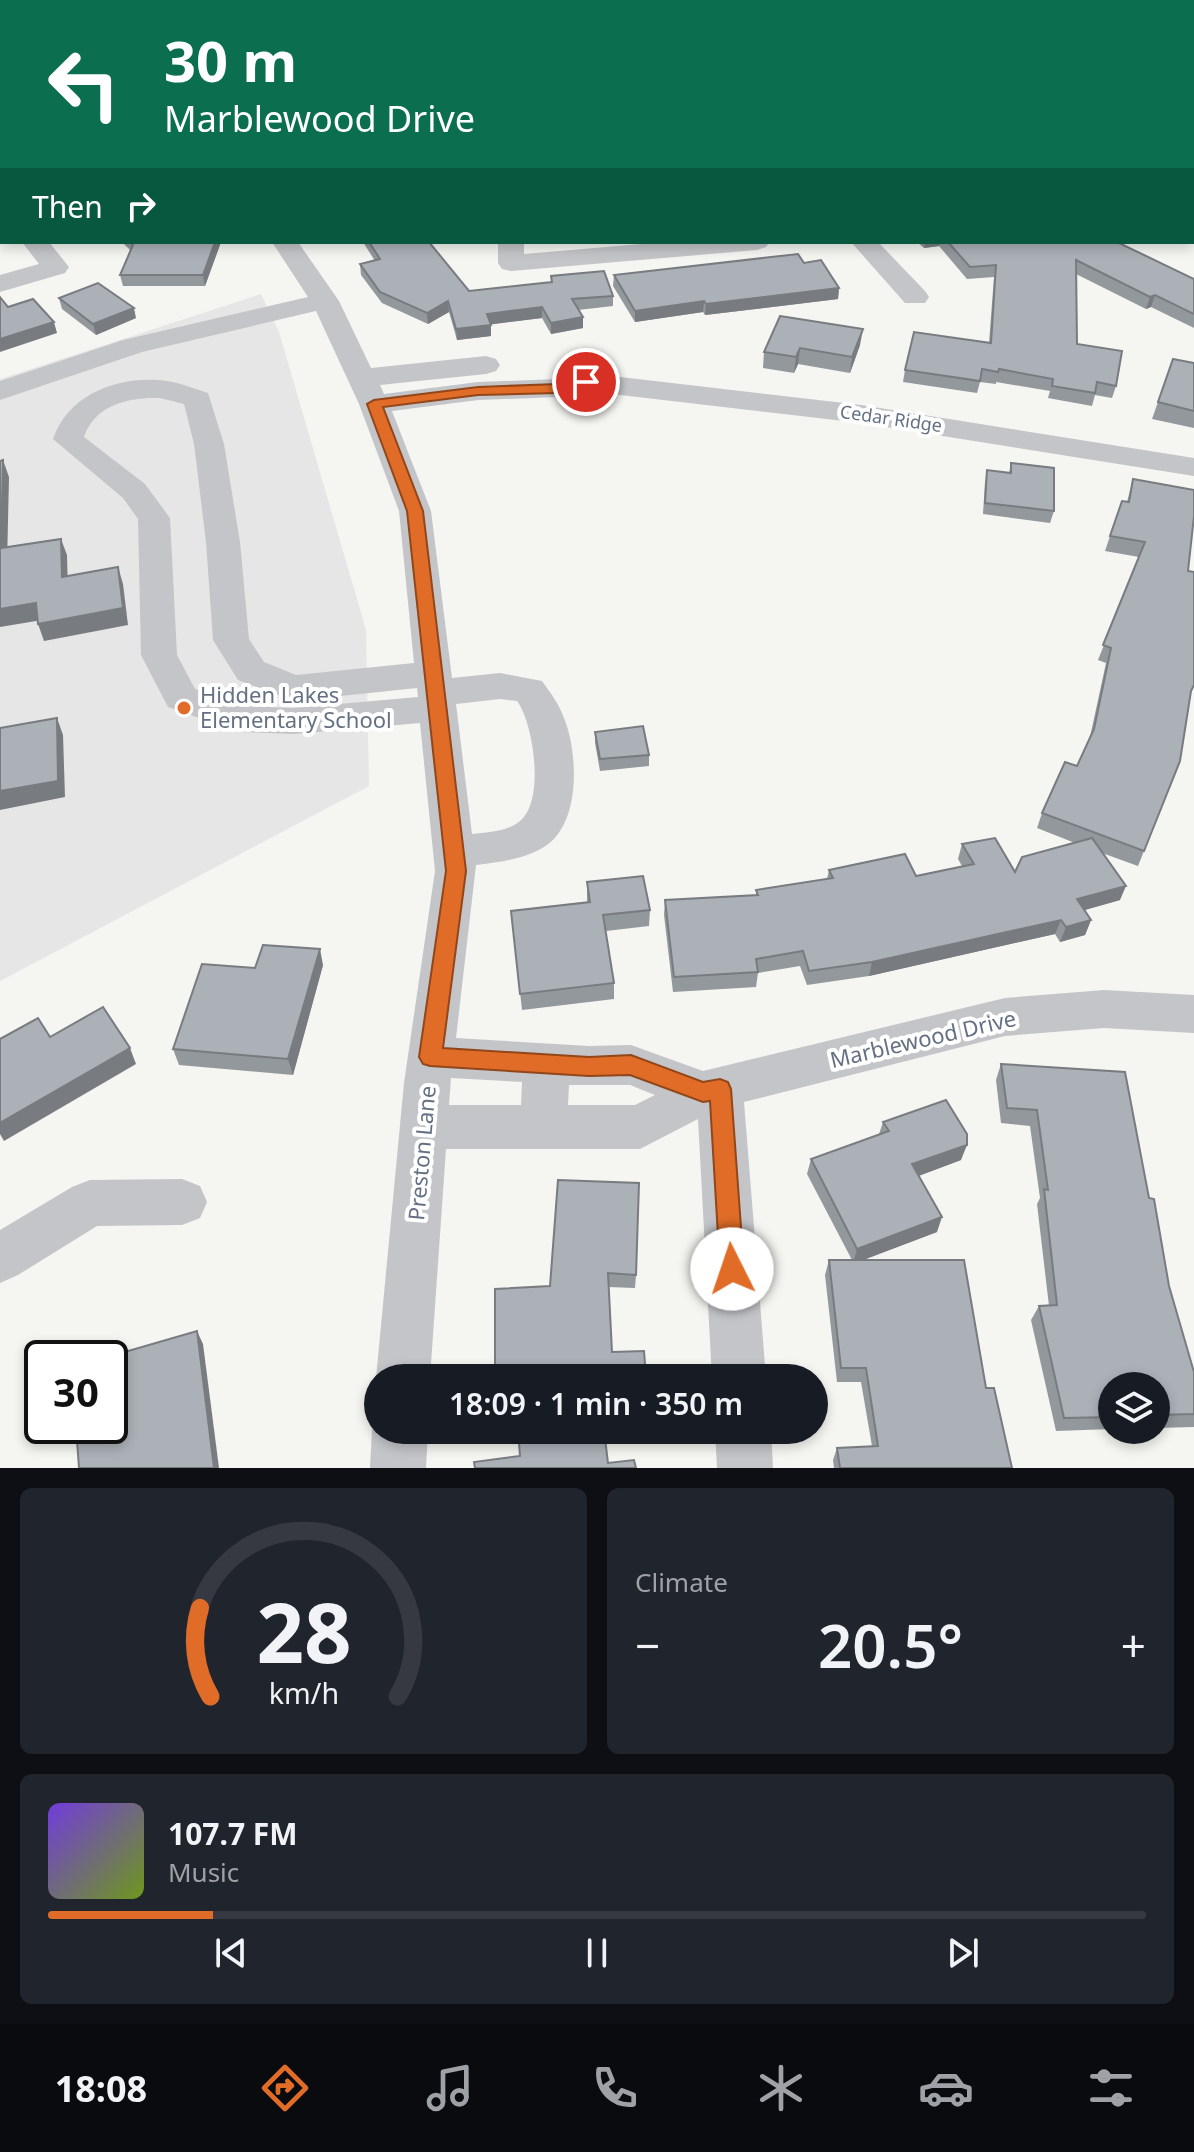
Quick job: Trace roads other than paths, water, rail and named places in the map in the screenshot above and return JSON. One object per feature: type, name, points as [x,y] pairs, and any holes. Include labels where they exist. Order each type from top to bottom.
[{"type":"street","points":[[0,284],[56,267],[37,244]]},
{"type":"street","name":"Preston Lane","points":[[286,244],[325,301],[368,391],[415,511],[456,871],[430,1057],[404,1364]]},
{"type":"street","points":[[511,252],[708,244]]},
{"type":"street","points":[[866,244],[915,297]]},
{"type":"street","points":[[0,391],[133,346],[325,301]]},
{"type":"street","points":[[0,406],[57,373]]},
{"type":"street","name":"Cedar Ridge","points":[[368,391],[474,378],[558,388],[586,382],[861,414],[1194,467]]},
{"type":"street","points":[[436,692],[293,688],[251,671],[231,640],[223,542],[211,458],[197,399],[161,389],[127,391],[88,407],[70,426],[68,439],[134,491],[154,518],[159,655],[181,698],[239,719],[294,721],[436,692],[500,686],[529,690],[547,713],[556,785],[547,821],[529,835],[499,847],[453,851]]},
{"type":"street","name":"Marblewood Drive","points":[[424,1127],[640,1127],[712,1091],[1005,1017],[1104,1009],[1194,1014]]},
{"type":"street","points":[[430,1057],[631,1065],[712,1091],[738,1364]]},
{"type":"street","points":[[544,1127],[546,1064]]},
{"type":"street","points":[[0,1258],[90,1203],[182,1202]]},
{"type":"street","points":[[398,1468],[399,1444]]},
{"type":"street","points":[[744,1444],[745,1468]]},
{"type":"place","name":"Hidden Lakes Elementary School","points":[[184,708]]}]
